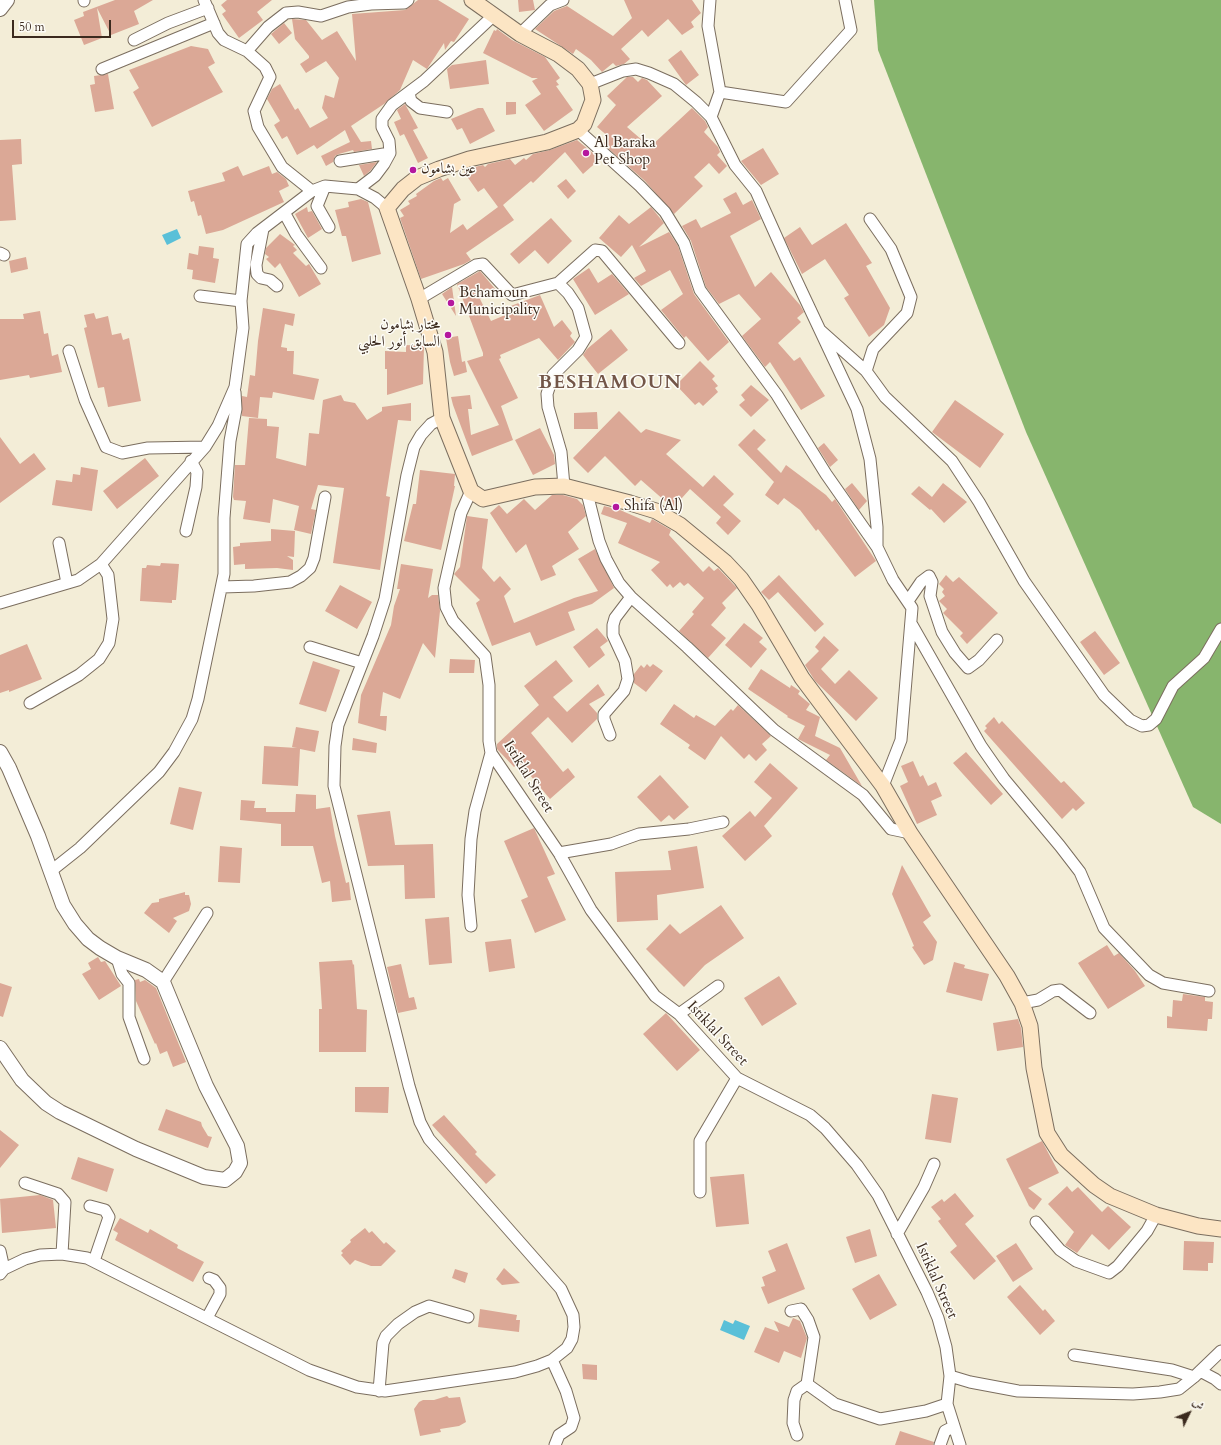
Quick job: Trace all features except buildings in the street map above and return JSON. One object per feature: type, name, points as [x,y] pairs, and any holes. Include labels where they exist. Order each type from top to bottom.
[{"type":"main road","points":[[472,0],[520,34],[558,54],[578,69],[590,84],[593,100],[584,124],[578,130],[547,142],[469,159],[439,169],[417,178],[403,189],[387,208],[419,299],[435,352],[442,418],[471,492],[483,499],[534,487],[564,486],[656,511],[680,525],[725,562],[741,579],[759,605],[802,678],[883,786],[910,833],[994,955],[1022,1003],[1030,1026],[1034,1068],[1047,1133],[1061,1155],[1094,1185],[1110,1196],[1156,1215],[1198,1226],[1221,1229]]},
{"type":"street","points":[[0,9],[7,0]]},
{"type":"street","points":[[247,51],[276,18],[286,13],[298,12],[321,16],[348,7],[371,4],[404,3],[408,0]]},
{"type":"street","points":[[520,34],[551,3],[562,0]]},
{"type":"street","points":[[710,0],[708,26],[720,92],[711,117]]},
{"type":"street","points":[[720,92],[786,102],[851,30],[845,0]]},
{"type":"street","points":[[134,40],[206,4],[218,33],[224,40],[247,51],[265,67],[270,77],[254,111],[258,127],[282,167],[312,191]]},
{"type":"street","points":[[358,189],[375,176],[390,154],[389,141],[382,127],[382,119],[392,105],[424,81],[493,16]]},
{"type":"street","points":[[102,69],[214,23]]},
{"type":"street","points":[[590,84],[623,71],[636,69],[674,84],[696,102],[711,117],[735,165],[756,191],[858,409],[870,459],[876,510],[877,547]]},
{"type":"street","points":[[409,93],[411,101],[420,108],[447,112]]},
{"type":"street","points":[[578,130],[640,186],[665,212],[684,243],[700,290],[777,395],[826,474],[877,547],[893,580],[912,608],[912,625],[901,740],[883,786]]},
{"type":"street","points":[[340,161],[390,154]]},
{"type":"street","points":[[325,186],[317,206],[330,227]]},
{"type":"street","points":[[51,871],[80,848],[139,793],[159,772],[174,752],[192,719],[198,699],[224,574],[226,476],[236,409],[235,387],[244,328],[241,301],[247,244],[257,233],[285,214],[312,191],[325,186],[358,189],[375,198],[387,208]]},
{"type":"street","points":[[285,214],[296,234],[321,268]]},
{"type":"street","points":[[866,371],[873,349],[907,313],[911,297],[891,249],[870,220]]},
{"type":"street","points":[[263,229],[256,265],[257,274],[261,278],[270,280],[277,286]]},
{"type":"street","points":[[419,299],[476,265],[483,264],[512,295],[558,283],[596,250],[602,251],[679,343]]},
{"type":"street","points":[[558,283],[578,308],[586,337],[578,350],[553,376],[547,394],[548,407],[561,452],[564,486]]},
{"type":"street","points":[[200,296],[241,301]]},
{"type":"street","points":[[820,330],[866,371],[885,397],[952,461],[979,502],[1024,582],[1104,695],[1130,720],[1142,726],[1149,724],[1156,719],[1173,686],[1204,658],[1221,629]]},
{"type":"street","points":[[69,351],[85,400],[106,447],[122,453],[148,448],[205,447]]},
{"type":"street","points":[[0,603],[78,580],[101,564],[205,447],[218,426],[235,387]]},
{"type":"street","points":[[0,1251],[2,1272],[32,1257],[62,1254],[87,1258],[309,1370],[357,1387],[379,1391],[385,1392],[515,1372],[552,1360],[568,1348],[572,1340],[574,1327],[573,1315],[561,1288],[430,1139],[420,1122],[409,1086],[334,786],[335,746],[338,725],[385,599],[407,475],[414,447],[421,435],[431,424],[442,418]]},
{"type":"street","points":[[186,531],[196,487],[197,472],[191,461]]},
{"type":"street","name":"Istiklal Street","points":[[471,492],[461,513],[444,588],[446,607],[453,621],[485,656],[489,692],[489,740],[492,753],[559,853],[591,910],[626,959],[656,996],[680,1014],[737,1078],[810,1114],[825,1128],[857,1165],[878,1195],[927,1292],[938,1318],[946,1347],[950,1376],[948,1404],[953,1427],[960,1445]]},
{"type":"street","points":[[587,493],[599,541],[606,559],[619,583],[631,598],[687,646],[774,730],[863,795],[891,829],[910,833]]},
{"type":"street","points":[[222,587],[254,586],[290,582],[301,576],[310,568],[314,558],[325,497]]},
{"type":"street","points":[[59,543],[67,583]]},
{"type":"street","points":[[30,703],[79,675],[99,659],[109,643],[112,613],[108,575],[101,564]]},
{"type":"street","points":[[908,601],[921,582],[929,576],[932,582],[930,596],[942,632],[955,653],[968,668],[979,660],[997,640]]},
{"type":"street","points":[[610,735],[604,719],[604,714],[624,692],[628,679],[624,660],[613,635],[613,625],[616,618],[631,598]]},
{"type":"street","points":[[912,625],[981,746],[1004,780],[1080,872],[1104,928],[1149,974],[1163,983],[1209,991]]},
{"type":"street","points":[[310,647],[362,663]]},
{"type":"street","points":[[0,752],[12,775],[51,871],[63,905],[75,924],[88,939],[117,958],[146,970],[163,982],[206,1086],[238,1146],[240,1163],[234,1172],[225,1180],[204,1177],[183,1169],[60,1112],[46,1103],[22,1080],[0,1048]]},
{"type":"street","points":[[471,926],[468,895],[471,839],[475,811],[492,753]]},
{"type":"street","points":[[559,853],[611,844],[639,834],[689,828],[722,822]]},
{"type":"street","points":[[163,982],[207,912]]},
{"type":"street","points":[[117,958],[122,974],[129,983],[129,1017],[144,1059]]},
{"type":"street","points":[[680,1014],[718,986]]},
{"type":"street","points":[[1022,1003],[1038,1000],[1053,991],[1060,990],[1090,1013]]},
{"type":"street","points":[[700,1192],[700,1141],[737,1078]]},
{"type":"street","points":[[897,1234],[924,1187],[934,1164]]},
{"type":"street","points":[[25,1183],[58,1194],[65,1202],[62,1254]]},
{"type":"street","points":[[90,1206],[105,1210],[109,1217],[94,1262]]},
{"type":"street","points":[[1036,1222],[1060,1250],[1076,1261],[1109,1272],[1123,1260],[1147,1231],[1156,1215]]},
{"type":"street","points":[[207,1318],[220,1294],[220,1288],[214,1280],[209,1278]]},
{"type":"street","points":[[379,1391],[383,1343],[386,1336],[398,1324],[415,1312],[429,1306],[468,1317]]},
{"type":"street","points":[[791,1311],[801,1309],[808,1320],[814,1337],[807,1384],[797,1391],[794,1400],[793,1422],[797,1435]]},
{"type":"street","points":[[950,1376],[970,1382],[1018,1390],[1133,1394],[1179,1388],[1197,1374],[1221,1351]]},
{"type":"street","points":[[1074,1355],[1197,1374],[1215,1379],[1221,1384]]},
{"type":"street","points":[[552,1360],[566,1391],[574,1418],[571,1427],[559,1436],[555,1445]]},
{"type":"street","points":[[807,1384],[835,1404],[880,1419],[919,1413],[948,1404]]},
{"type":"street","points":[[940,1445],[945,1431],[953,1427]]},
{"type":"green space","points":[[874,0],[1221,0],[1221,824],[1193,807],[1026,432],[878,50]]},
{"type":"water","points":[[177,229],[181,238],[167,245],[162,235]]},
{"type":"water","points":[[724,1320],[733,1324],[735,1320],[750,1326],[744,1340],[720,1330]]},
{"type":"place","name":"Al Baraka Pet Shop","points":[[586,153]]},
{"type":"place","name":"عين بشامون","points":[[413,170]]},
{"type":"place","name":"Bchamoun Municipality","points":[[451,303]]},
{"type":"place","name":"مختار بشامون السابق أنور الحلبي","points":[[448,335]]},
{"type":"place","name":"Shifa (Al)","points":[[616,507]]},
{"type":"district","name":"BESHAMOUN","points":[[610,384]]}]
